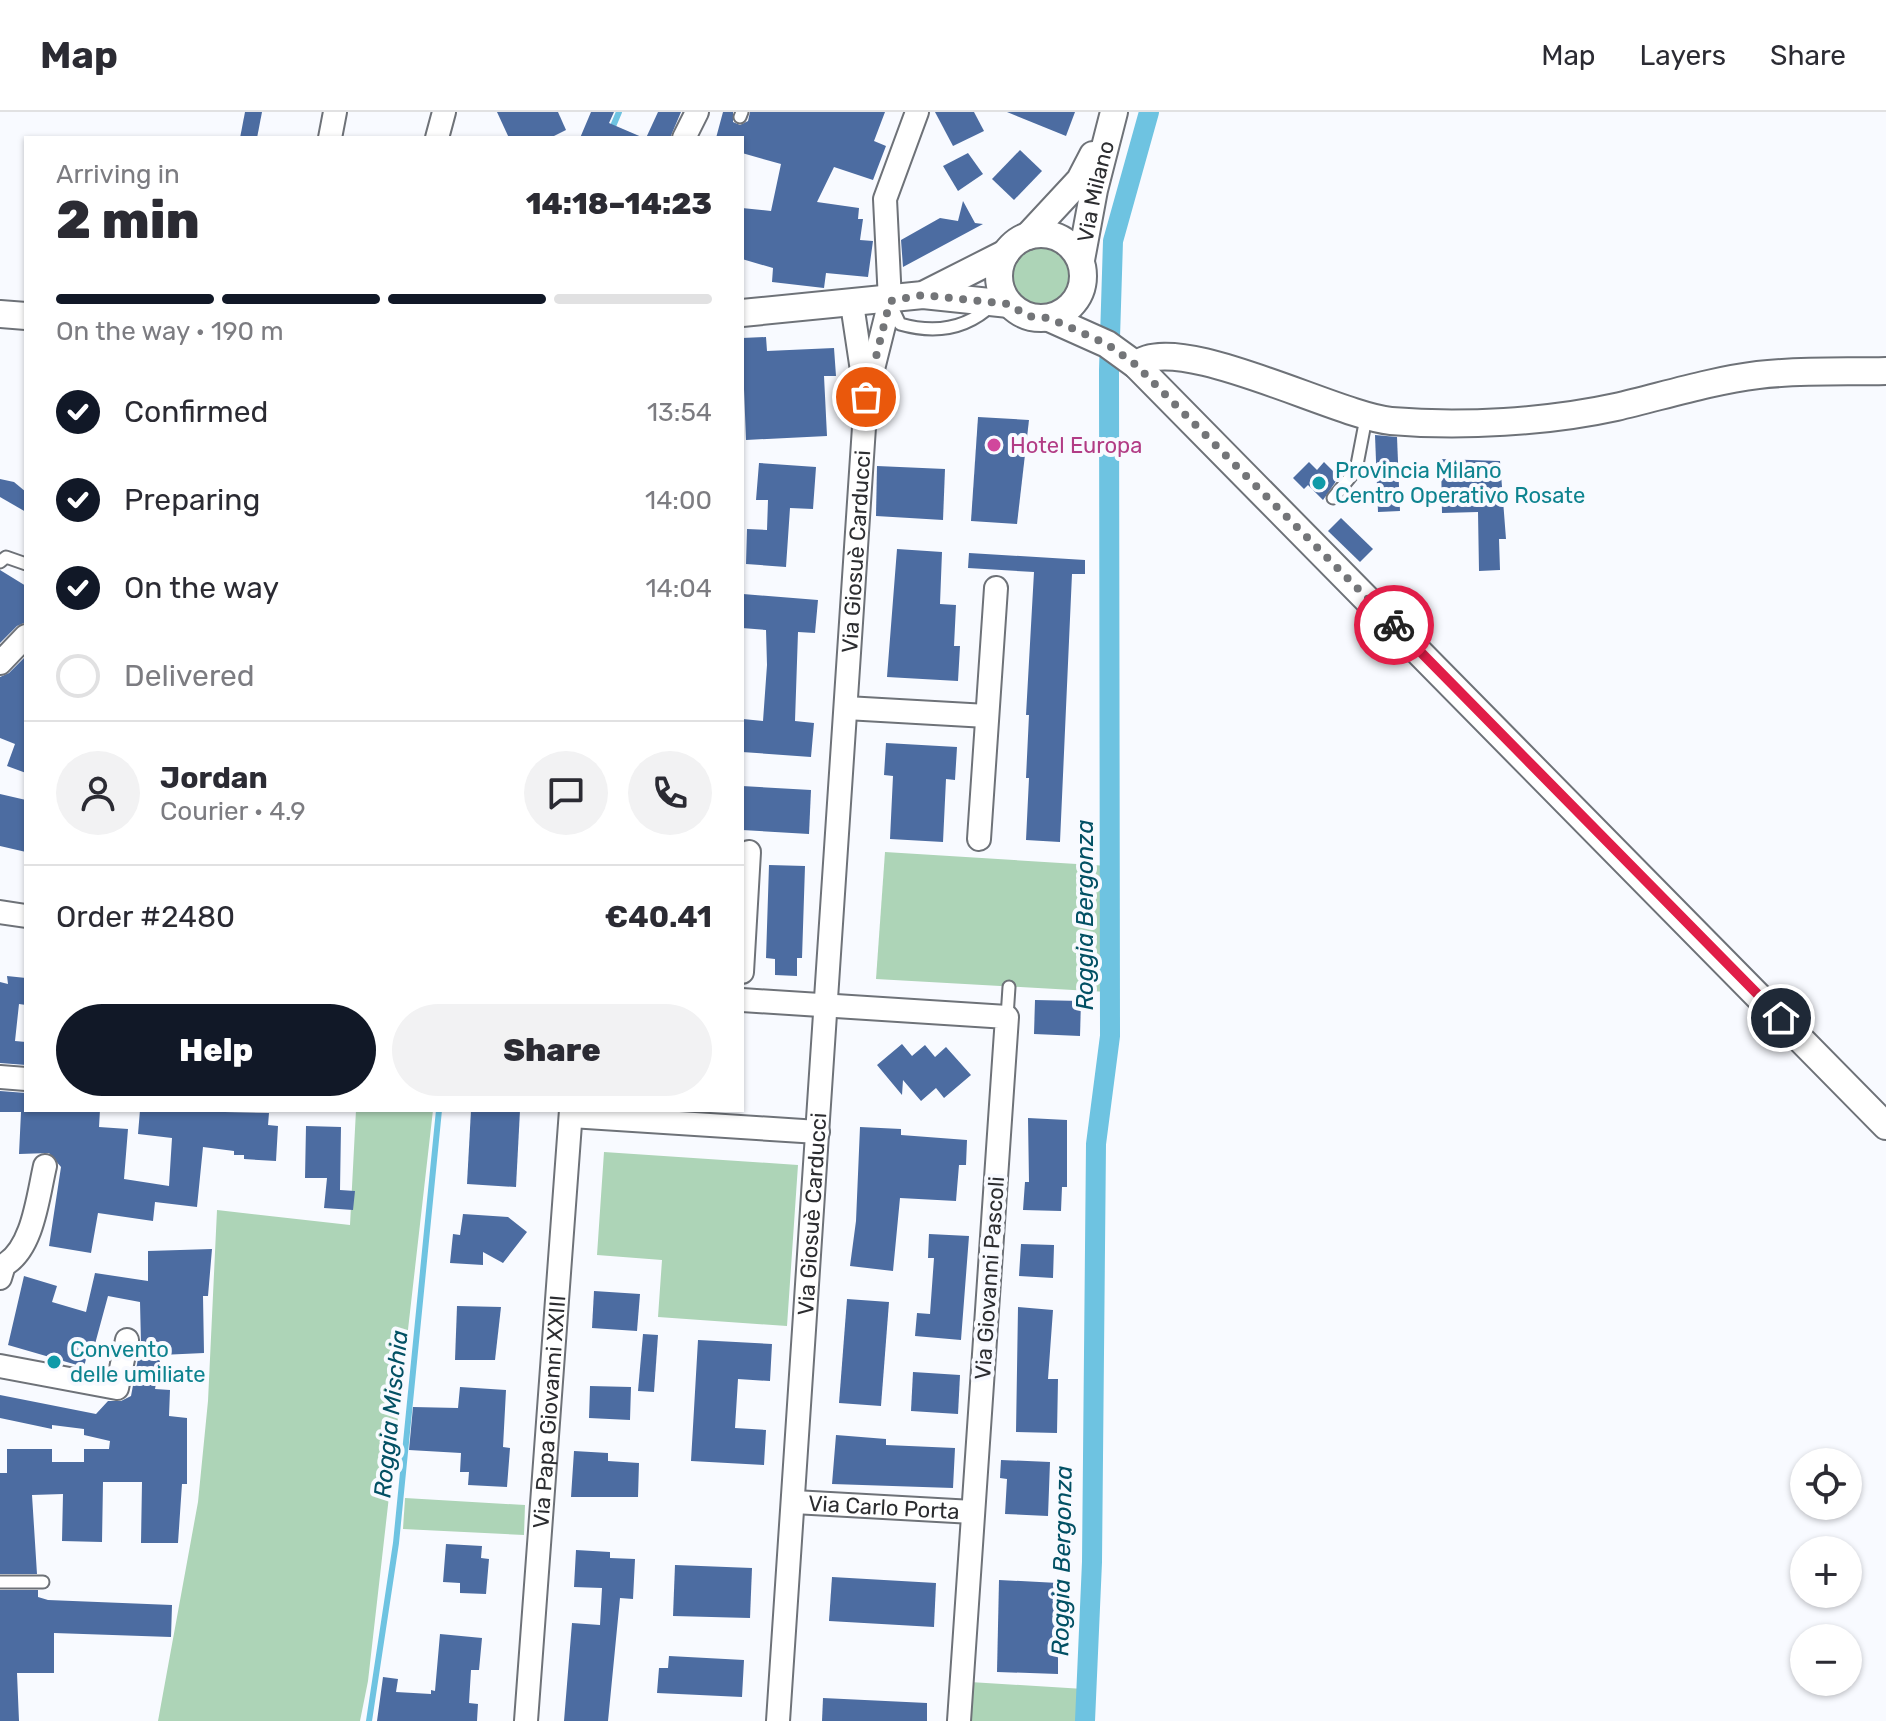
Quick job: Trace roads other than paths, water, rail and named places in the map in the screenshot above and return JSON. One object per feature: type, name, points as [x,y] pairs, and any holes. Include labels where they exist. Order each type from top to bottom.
[{"type":"street","points":[[330,136],[335,112]]},
{"type":"street","points":[[438,136],[444,112]]},
{"type":"street","points":[[685,136],[697,112]]},
{"type":"street","name":"Via Giosuè Carducci","points":[[778,1721],[866,397],[890,301],[885,199],[917,112]]},
{"type":"street","name":"Via Milano","points":[[1028,236],[1080,180],[1112,118]]},
{"type":"street","name":"Via Milano","points":[[1081,260],[1112,118]]},
{"type":"street","points":[[744,313],[890,301],[923,295],[1006,253],[1028,236],[1057,237],[1069,244],[1081,260],[1081,290],[1107,344]]},
{"type":"street","points":[[1001,304],[999,273],[1006,253]]},
{"type":"street","points":[[1049,318],[1069,308],[1081,290]]},
{"type":"street","points":[[923,295],[1001,304],[1027,316],[1049,318],[1107,344],[1136,365],[1886,1126]]},
{"type":"street","name":"Via Giosuè Carducci","points":[[852,304],[866,397]]},
{"type":"street","points":[[0,314],[24,316]]},
{"type":"street","points":[[1136,365],[1144,358],[1175,356],[1210,363],[1366,418],[1450,422],[1557,417],[1762,374],[1886,371]]},
{"type":"street","points":[[979,839],[996,588]]},
{"type":"street","points":[[0,663],[24,638]]},
{"type":"street","points":[[846,708],[987,716]]},
{"type":"street","points":[[744,938],[749,852]]},
{"type":"street","points":[[0,912],[24,916]]},
{"type":"street","points":[[744,1000],[1007,1017]]},
{"type":"street","name":"Via Giovanni Pascoli","points":[[959,1721],[1007,1017]]},
{"type":"street","points":[[0,1077],[24,1079]]},
{"type":"street","points":[[571,1113],[818,1132]]},
{"type":"street","name":"Via Papa Giovanni XXIII","points":[[523,1718],[571,1113]]},
{"type":"street","points":[[1,1267],[15,1259],[26,1236],[45,1166]]},
{"type":"street","points":[[0,1366],[117,1388],[127,1340]]},
{"type":"street","name":"Via Carlo Porta","points":[[794,1502],[973,1512]]},
{"type":"lane","points":[[890,301],[900,324],[918,329],[975,322],[1001,304]]},
{"type":"lane","points":[[1333,498],[1356,470],[1366,418]]},
{"type":"lane","points":[[0,562],[6,557],[24,563]]},
{"type":"lane","points":[[1007,1017],[1009,987]]},
{"type":"lane","points":[[0,1582],[43,1582]]},
{"type":"waterway","name":"Roggia Mischia","points":[[609,136],[619,112]]},
{"type":"waterway","name":"Roggia Bergonza","points":[[1085,1721],[1092,1562],[1096,1144],[1110,1036],[1109,370],[1113,241],[1149,112]]},
{"type":"waterway","name":"Roggia Mischia","points":[[369,1721],[396,1543],[439,1112]]},
{"type":"place","name":"Hotel Europa","points":[[994,445]]},
{"type":"place","name":"Provincia Milano Centro Operativo Rosate","points":[[1319,483]]},
{"type":"place","name":"Convento delle umiliate","points":[[54,1362]]}]
